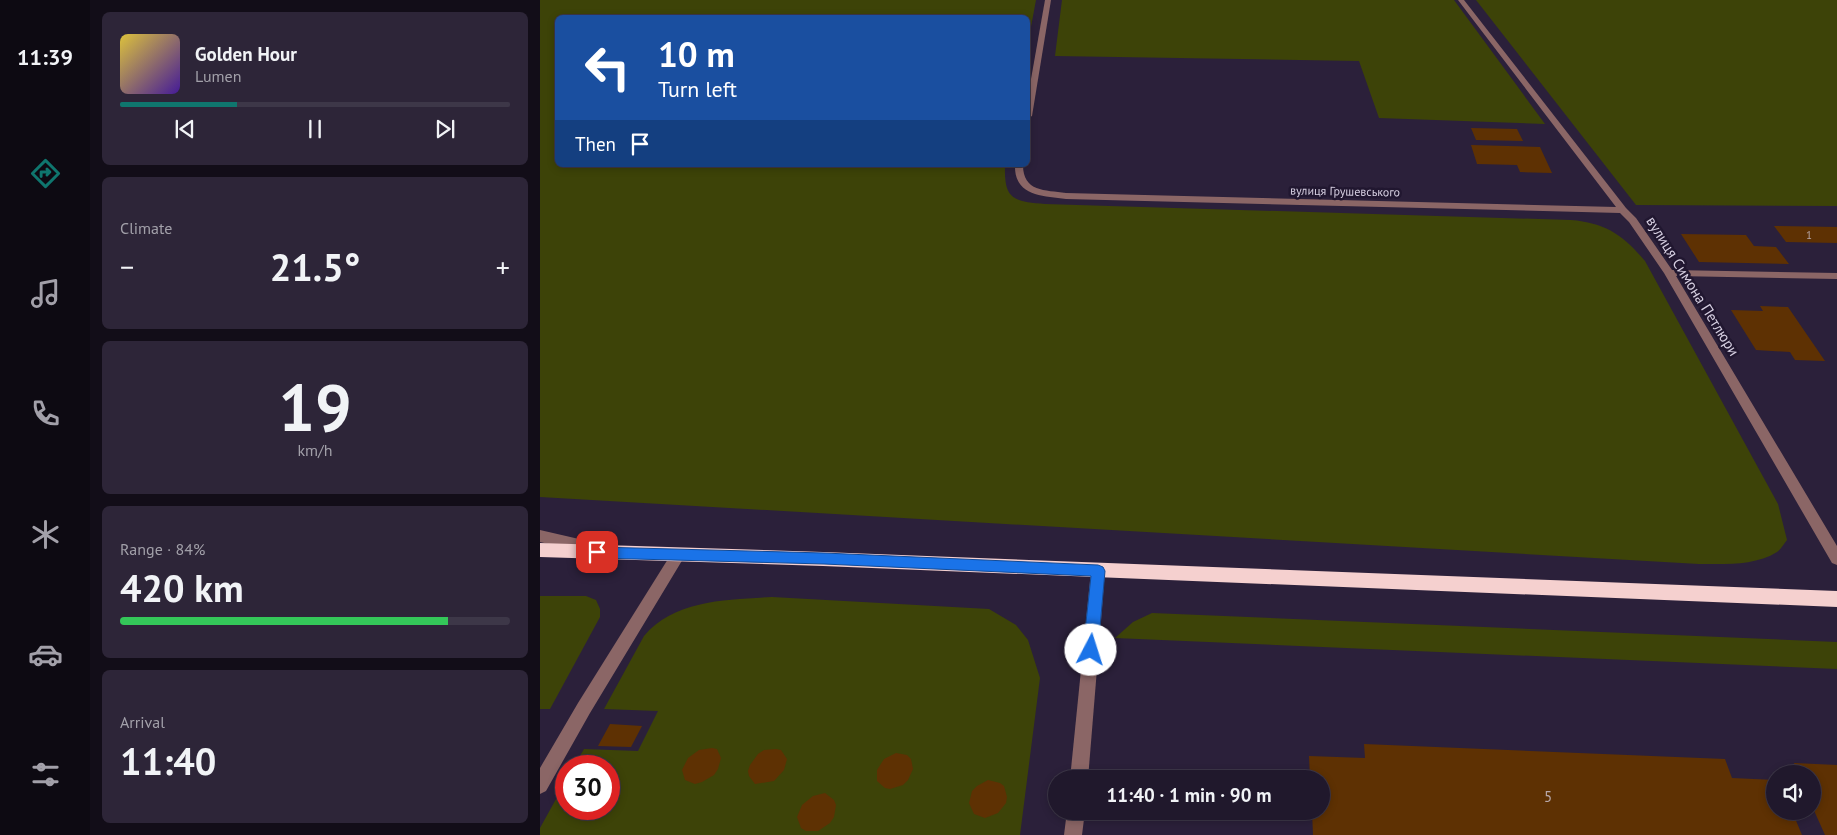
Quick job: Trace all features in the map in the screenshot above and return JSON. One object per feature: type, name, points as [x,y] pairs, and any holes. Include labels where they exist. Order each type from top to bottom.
[{"type":"highway","points":[[542,548],[614,553],[824,559],[1837,599]]},
{"type":"street","points":[[1030,104],[1048,0]]},
{"type":"street","name":"вулиця Симона Петлюри","points":[[1461,0],[1623,210],[1633,220],[1669,273],[1837,559]]},
{"type":"street","name":"вулиця Грушевського","points":[[1018,167],[1017,173],[1019,180],[1026,187],[1040,192],[1066,196],[1623,210]]},
{"type":"street","points":[[1669,273],[1837,276]]},
{"type":"street","points":[[540,785],[584,708],[678,555]]},
{"type":"street","points":[[1080,770],[1098,571]]},
{"type":"street","points":[[1073,835],[1075,820]]},
{"type":"green space","points":[[540,0],[1036,0],[1030,32],[1030,15],[555,15],[555,167],[1005,167],[1006,185],[1013,197],[1025,202],[1034,203],[1571,220],[1604,227],[1621,237],[1645,261],[1778,504],[1787,540],[1777,552],[1759,560],[1739,563],[1699,564],[540,497]]},
{"type":"green space","points":[[1062,0],[1454,0],[1545,124],[1379,118],[1359,61],[1055,56]]},
{"type":"green space","points":[[1476,0],[1837,0],[1837,206],[1636,205]]},
{"type":"green space","points":[[540,596],[586,596],[596,600],[600,609],[600,617],[550,709],[540,709]]},
{"type":"green space","points":[[772,597],[989,609],[1016,625],[1028,640],[1040,678],[1020,835],[540,835],[540,828],[555,801],[555,820],[620,820],[620,755],[580,755],[584,749],[638,751],[658,711],[604,709],[644,636],[657,624],[687,608],[738,599]]},
{"type":"green space","points":[[1152,613],[1837,642],[1837,669],[1115,638],[1133,622]]},
{"type":"building","points":[[1471,128],[1517,129],[1523,141],[1476,140]]},
{"type":"building","points":[[1471,145],[1540,147],[1552,173],[1520,172],[1517,165],[1477,164]]},
{"type":"building","points":[[1774,226],[1837,227],[1837,243],[1786,242]]},
{"type":"building","points":[[1681,234],[1746,235],[1754,246],[1776,247],[1789,264],[1699,262]]},
{"type":"building","points":[[1760,306],[1788,307],[1825,361],[1795,360],[1790,352],[1756,350],[1731,310],[1763,311]]},
{"type":"building","points":[[610,724],[642,726],[631,747],[598,746]]},
{"type":"building","points":[[1364,744],[1725,759],[1732,778],[1766,780],[1766,820],[1796,820],[1802,835],[1313,835],[1312,820],[1330,820],[1330,770],[1310,770],[1309,756],[1365,758]]},
{"type":"building","points":[[717,749],[721,758],[714,775],[695,784],[685,780],[682,770],[688,758],[699,750]]},
{"type":"building","points":[[764,750],[781,750],[787,759],[784,770],[774,781],[755,784],[749,776],[750,765],[758,754]]},
{"type":"building","points":[[896,753],[907,755],[911,759],[913,769],[908,780],[903,785],[890,789],[885,788],[877,781],[877,770],[884,759]]},
{"type":"building","points":[[1794,763],[1837,765],[1837,835],[1825,835],[1818,820],[1821,820],[1821,765],[1795,765]]},
{"type":"building","points":[[988,780],[1004,786],[1007,797],[1006,803],[998,813],[985,818],[974,814],[969,803],[972,791]]},
{"type":"building","points":[[825,793],[834,800],[836,805],[834,817],[830,823],[818,831],[806,831],[801,828],[797,817],[802,805],[813,796]]},
{"type":"route","points":[[597,552],[824,559],[1098,571],[1091,650]]}]
